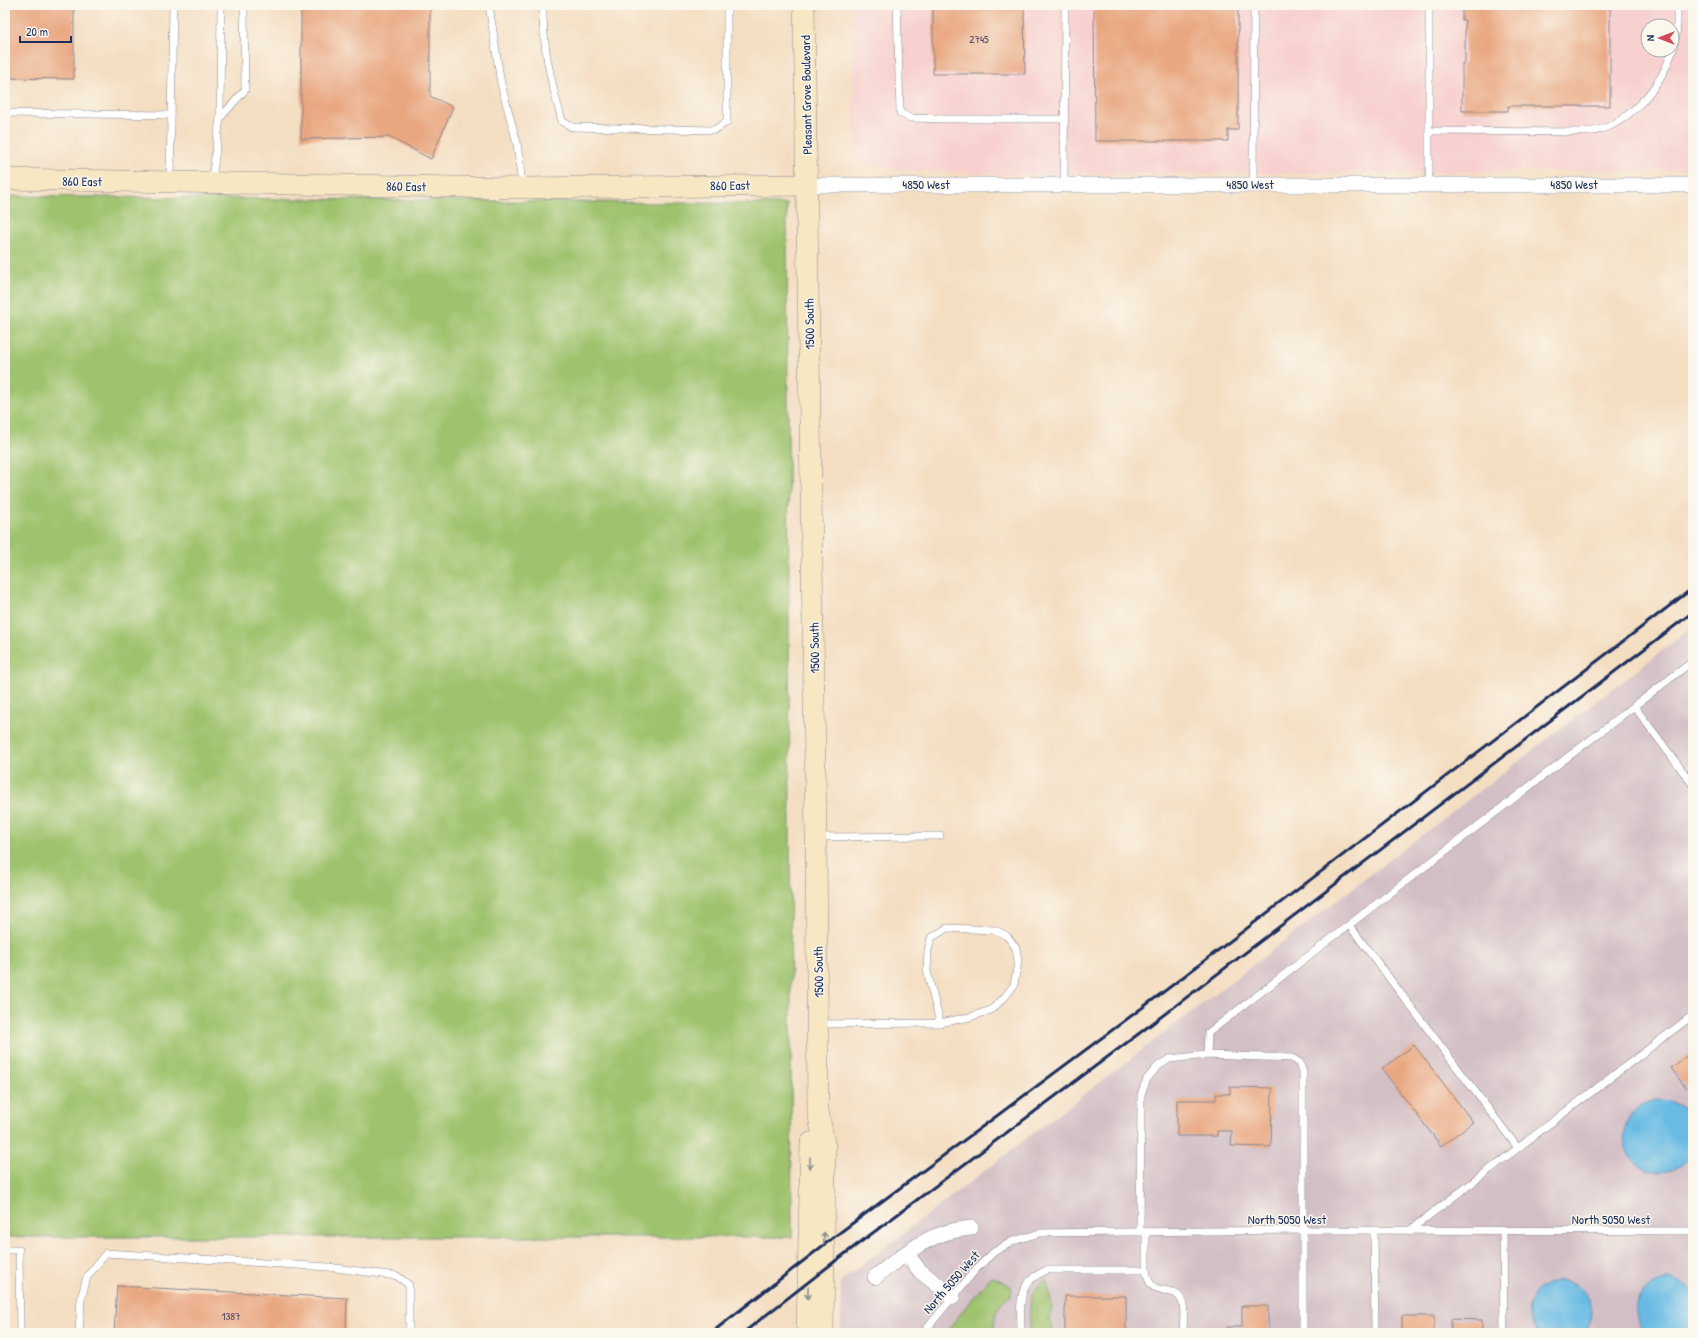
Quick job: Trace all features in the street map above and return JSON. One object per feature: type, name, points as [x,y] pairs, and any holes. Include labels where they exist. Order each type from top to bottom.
[{"type":"street","name":"Pleasant Grove Boulevard","points":[[804,5],[807,185]]},
{"type":"street","name":"860 East","points":[[5,179],[522,188],[807,185]]},
{"type":"street","name":"4850 West","points":[[807,185],[1693,184]]},
{"type":"street","name":"1500 South","points":[[807,185],[816,837],[818,1111],[825,1148],[823,1333]]},
{"type":"street","name":"1500 South","points":[[807,1333],[810,1149],[818,1111]]},
{"type":"street","points":[[875,1278],[906,1253],[935,1235],[947,1231],[971,1228]]},
{"type":"street","points":[[906,1253],[920,1271],[952,1297]]},
{"type":"lane","points":[[170,182],[173,5]]},
{"type":"lane","points":[[212,183],[220,118],[221,5]]},
{"type":"lane","points":[[220,118],[245,90],[244,5]]},
{"type":"lane","points":[[489,5],[501,84],[517,143],[522,188]]},
{"type":"lane","points":[[543,5],[542,30],[550,79],[562,121],[572,127],[714,130],[726,122],[727,5]]},
{"type":"lane","points":[[897,5],[900,114],[910,118],[1064,119]]},
{"type":"lane","points":[[1064,184],[1065,5]]},
{"type":"lane","points":[[1253,184],[1254,5]]},
{"type":"lane","points":[[1429,5],[1429,184]]},
{"type":"lane","points":[[1429,131],[1592,132],[1609,127],[1641,103],[1654,87],[1674,47],[1677,29],[1677,5]]},
{"type":"lane","points":[[5,113],[171,115]]},
{"type":"lane","points":[[1207,1055],[1208,1033],[1693,661]]},
{"type":"lane","points":[[1634,706],[1693,785]]},
{"type":"lane","points":[[816,837],[940,836]]},
{"type":"lane","points":[[1349,924],[1518,1148]]},
{"type":"lane","points":[[818,1024],[940,1023],[970,1017],[991,1010],[1004,998],[1014,985],[1018,962],[1016,948],[1007,936],[995,930],[947,928],[931,938],[928,951],[927,971],[940,1023]]},
{"type":"lane","points":[[1410,1230],[1693,1014]]},
{"type":"lane","points":[[1183,1333],[1183,1305],[1179,1296],[1168,1290],[1154,1287],[1149,1280],[1146,1270],[1143,1232],[1141,1094],[1147,1079],[1157,1067],[1169,1059],[1207,1055],[1292,1058],[1300,1063],[1303,1073],[1303,1333]]},
{"type":"lane","name":"North 5050 West","points":[[923,1333],[976,1269],[994,1252],[1013,1241],[1040,1233],[1304,1230],[1693,1231]]},
{"type":"lane","points":[[1374,1231],[1375,1333]]},
{"type":"lane","points":[[1503,1231],[1504,1333]]},
{"type":"lane","points":[[5,1250],[19,1250],[20,1333]]},
{"type":"lane","points":[[79,1333],[81,1299],[87,1277],[106,1253],[328,1267],[397,1276],[409,1285],[409,1333]]},
{"type":"lane","points":[[1021,1333],[1022,1291],[1035,1275],[1046,1270],[1146,1270]]},
{"type":"shaded area","points":[[853,5],[1693,5],[1693,170],[1003,175],[904,170],[872,165],[854,160]]},
{"type":"shaded area","points":[[1693,627],[1693,1333],[841,1333],[841,1281]]},
{"type":"green space","points":[[5,196],[787,204],[792,1237],[5,1237]]},
{"type":"green space","points":[[992,1277],[1006,1283],[1012,1288],[1011,1296],[1003,1301],[997,1311],[994,1323],[995,1333],[945,1333],[987,1281]]},
{"type":"green space","points":[[1046,1280],[1052,1306],[1050,1320],[1053,1333],[1030,1333],[1030,1303],[1032,1296],[1035,1290]]},
{"type":"water","points":[[1660,1100],[1680,1106],[1690,1116],[1696,1136],[1690,1156],[1680,1166],[1660,1172],[1640,1166],[1630,1156],[1624,1136],[1630,1116],[1640,1106]]},
{"type":"water","points":[[1668,1279],[1681,1283],[1693,1292],[1693,1331],[1691,1333],[1645,1333],[1636,1316],[1636,1307],[1639,1299],[1650,1286]]},
{"type":"water","points":[[1560,1280],[1570,1282],[1578,1287],[1589,1299],[1592,1315],[1589,1324],[1584,1333],[1536,1333],[1531,1324],[1529,1315],[1531,1299],[1542,1287]]},
{"type":"building","points":[[5,5],[74,5],[74,79],[5,78]]},
{"type":"building","points":[[301,5],[430,5],[430,96],[453,107],[431,159],[389,137],[301,139]]},
{"type":"building","points":[[933,5],[1024,5],[1025,74],[933,74]]},
{"type":"building","points":[[1094,5],[1238,5],[1238,130],[1228,130],[1228,141],[1095,141]]},
{"type":"building","points":[[1462,5],[1610,5],[1610,106],[1508,106],[1508,111],[1462,111],[1462,63],[1465,63],[1465,20],[1462,20]]},
{"type":"building","points":[[1414,1045],[1473,1122],[1441,1146],[1382,1069]]},
{"type":"building","points":[[1693,1051],[1693,1083],[1686,1088],[1671,1068]]},
{"type":"building","points":[[1230,1087],[1272,1088],[1271,1147],[1231,1146],[1232,1131],[1217,1131],[1217,1136],[1177,1136],[1177,1100],[1216,1100],[1216,1094],[1230,1094]]},
{"type":"building","points":[[117,1286],[347,1298],[346,1333],[114,1333]]},
{"type":"building","points":[[1065,1296],[1126,1296],[1126,1332],[1065,1333]]},
{"type":"building","points":[[1242,1306],[1268,1306],[1268,1333],[1227,1333],[1227,1327],[1242,1327]]},
{"type":"building","points":[[1402,1316],[1434,1316],[1434,1333],[1402,1333]]},
{"type":"building","points":[[1451,1319],[1482,1320],[1482,1333],[1451,1333]]},
{"type":"railway","points":[[711,1333],[834,1237],[1166,990],[1693,588]]},
{"type":"railway","points":[[743,1333],[834,1262],[1145,1029],[1693,612]]}]
